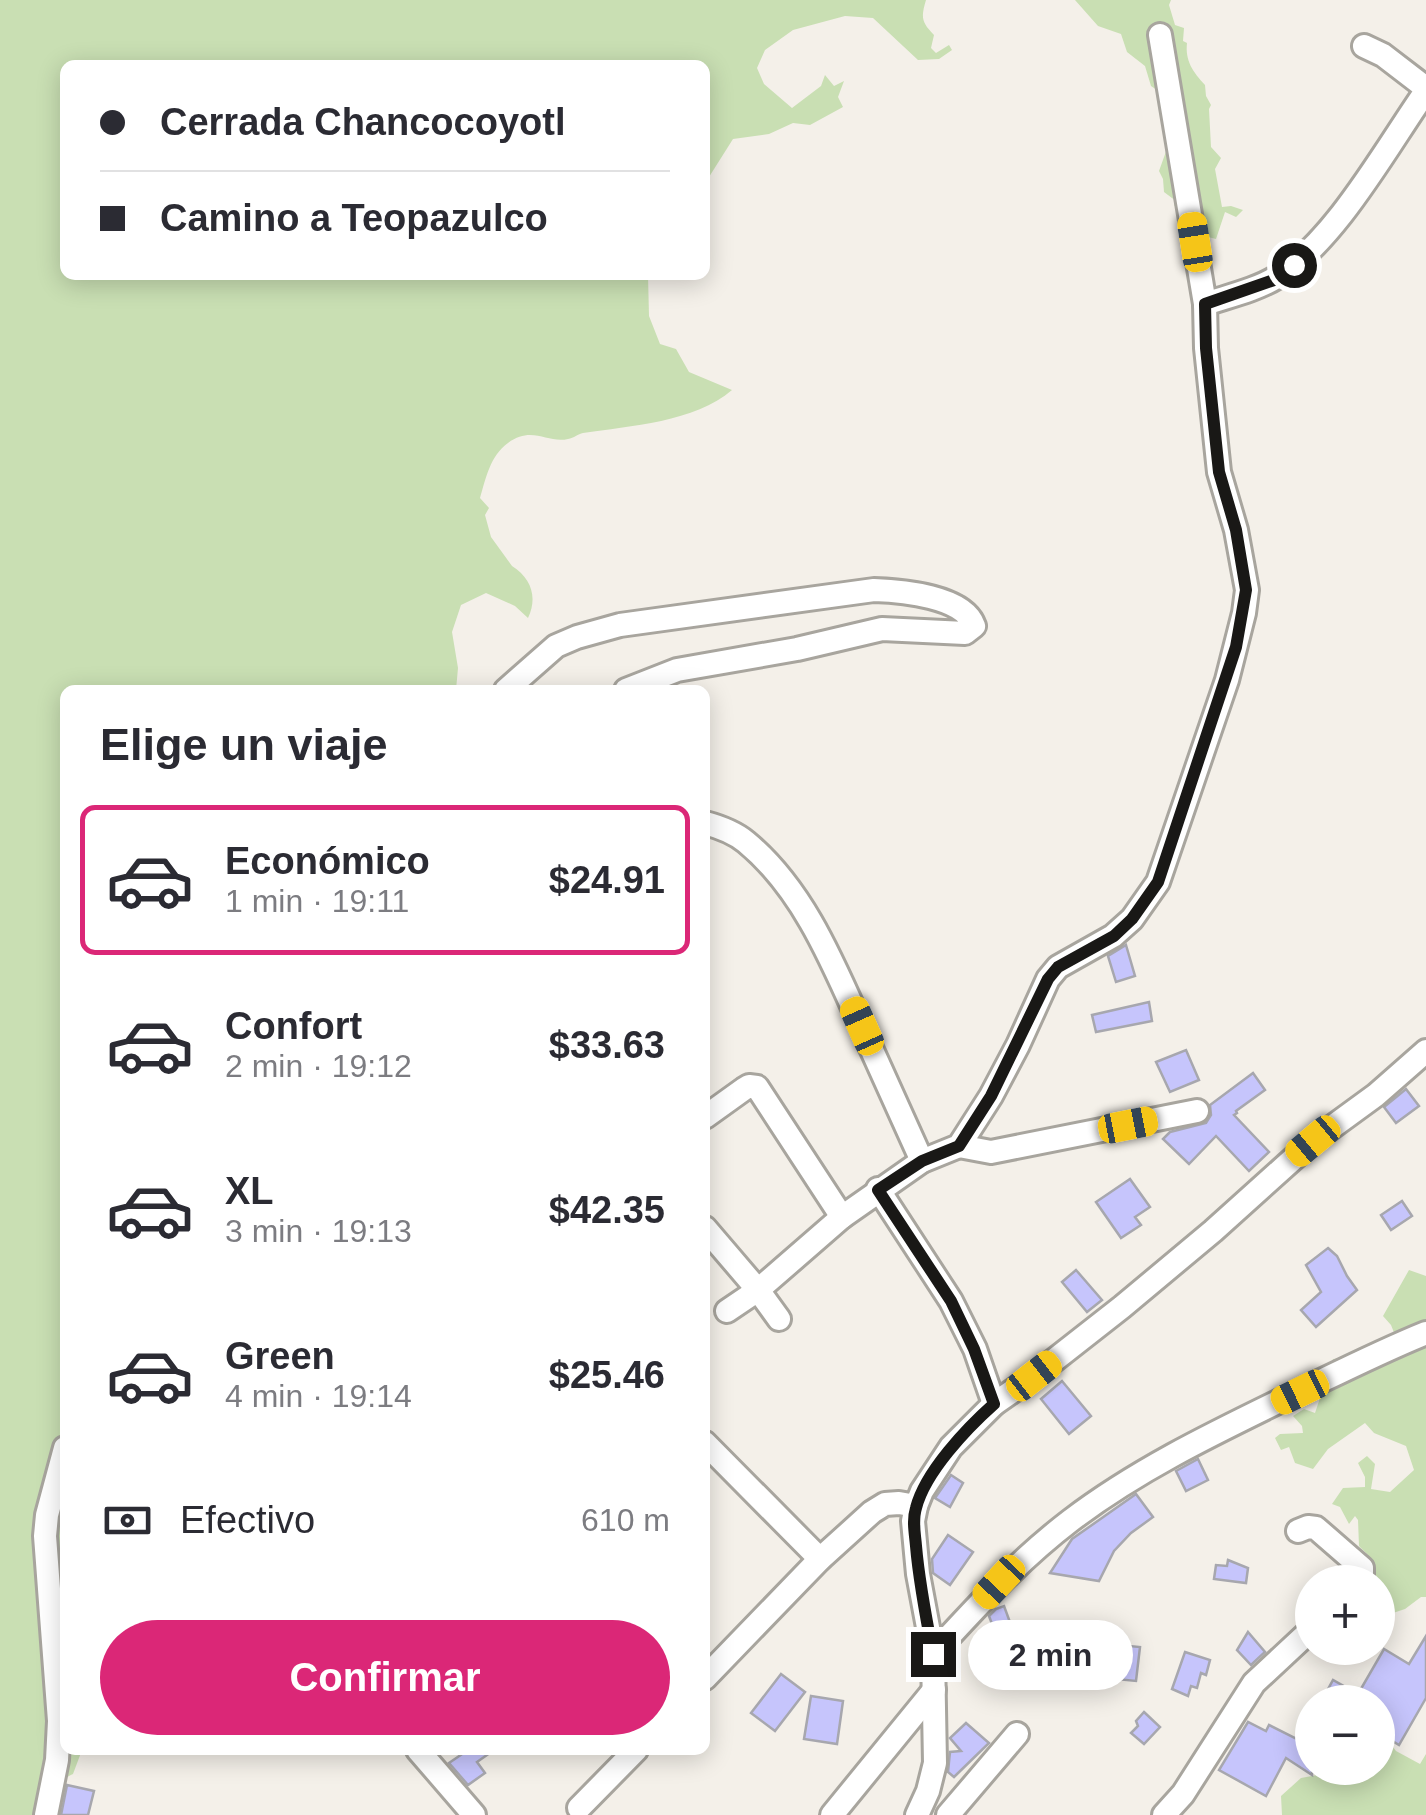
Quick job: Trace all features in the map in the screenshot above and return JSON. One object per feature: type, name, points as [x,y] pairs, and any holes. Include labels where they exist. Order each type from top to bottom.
[{"type":"street","points":[[959,1146],[991,1096],[1048,979],[1058,967],[1114,936],[1132,919],[1158,882],[1227,680],[1244,613],[1246,590],[1236,530],[1219,472],[1205,304],[1160,36]]},
{"type":"street","points":[[1205,304],[1274,280],[1294,265],[1355,196],[1426,89],[1383,54],[1364,46]]},
{"type":"street","points":[[512,685],[556,646],[620,625],[670,616],[874,590],[924,596],[966,612],[973,620],[974,626],[966,633],[882,628],[797,649],[677,670],[639,685]]},
{"type":"street","points":[[710,825],[745,840],[781,879],[809,918],[831,958],[922,1161]]},
{"type":"street","points":[[918,1815],[935,1763],[933,1654],[913,1521],[922,1491],[951,1448],[994,1404],[1078,1342],[1213,1231],[1298,1154],[1426,1052]]},
{"type":"street","points":[[710,1114],[749,1086],[757,1087],[839,1213]]},
{"type":"street","points":[[727,1311],[758,1290],[839,1213],[922,1161],[959,1146],[991,1152],[1196,1111]]},
{"type":"street","points":[[878,1190],[951,1301],[994,1404]]},
{"type":"street","points":[[710,1234],[779,1320]]},
{"type":"street","points":[[933,1654],[1031,1553],[1071,1520],[1150,1467],[1366,1358],[1426,1333]]},
{"type":"street","points":[[710,1448],[820,1559]]},
{"type":"street","points":[[46,1815],[57,1760],[59,1720],[45,1536],[60,1467]]},
{"type":"street","points":[[710,1673],[820,1559],[872,1512],[884,1504],[916,1506]]},
{"type":"street","points":[[1298,1531],[1316,1528],[1359,1565]]},
{"type":"street","points":[[1164,1815],[1183,1794],[1254,1683],[1295,1645]]},
{"type":"street","points":[[832,1815],[934,1690]]},
{"type":"street","points":[[948,1815],[1017,1734]]},
{"type":"street","points":[[422,1755],[474,1815]]},
{"type":"street","points":[[580,1808],[631,1755]]},
{"type":"green space","points":[[0,0],[926,0],[923,19],[934,35],[931,48],[936,53],[949,45],[952,50],[939,59],[918,60],[873,18],[845,16],[793,30],[765,50],[757,68],[764,84],[792,108],[821,86],[825,75],[834,86],[844,81],[838,97],[843,107],[810,125],[793,123],[769,134],[733,139],[710,175],[710,60],[60,60],[60,280],[648,280],[649,316],[660,344],[676,349],[689,372],[732,390],[681,416],[561,440],[525,435],[502,448],[480,498],[489,508],[485,515],[491,537],[528,582],[531,610],[528,618],[515,606],[486,593],[461,605],[452,632],[456,685],[60,685],[60,1755],[80,1755],[73,1774],[57,1786],[42,1815],[0,1815]]},
{"type":"green space","points":[[1075,0],[1171,0],[1175,25],[1184,28],[1189,61],[1205,85],[1211,105],[1211,147],[1221,158],[1215,169],[1222,207],[1243,210],[1236,217],[1225,212],[1216,239],[1204,236],[1164,192],[1159,171],[1168,146],[1166,96],[1151,86],[1145,66],[1127,52],[1121,34],[1098,26]]},
{"type":"green space","points":[[1409,1270],[1426,1276],[1426,1597],[1395,1612],[1395,1565],[1363,1565],[1368,1555],[1359,1546],[1358,1520],[1355,1516],[1349,1524],[1340,1507],[1332,1504],[1343,1488],[1365,1487],[1358,1463],[1367,1456],[1375,1464],[1371,1489],[1390,1492],[1414,1470],[1406,1446],[1374,1433],[1365,1423],[1328,1449],[1313,1469],[1295,1463],[1289,1447],[1281,1450],[1275,1438],[1280,1434],[1303,1433],[1293,1416],[1304,1409],[1315,1413],[1333,1359],[1343,1358],[1357,1365],[1395,1335],[1383,1316]]},
{"type":"green space","points":[[1395,1750],[1420,1764],[1426,1754],[1426,1815],[1282,1815],[1281,1796],[1295,1783],[1395,1785]]},
{"type":"building","points":[[1126,945],[1135,976],[1116,982],[1108,956]]},
{"type":"building","points":[[1149,1002],[1152,1021],[1096,1032],[1092,1015]]},
{"type":"building","points":[[1186,1050],[1199,1080],[1170,1092],[1156,1062]]},
{"type":"building","points":[[1253,1073],[1265,1090],[1234,1115],[1269,1152],[1249,1171],[1216,1136],[1189,1164],[1163,1139],[1170,1132],[1206,1123],[1211,1115],[1210,1105]]},
{"type":"building","points":[[1406,1089],[1419,1106],[1396,1123],[1384,1107]]},
{"type":"building","points":[[1130,1179],[1150,1207],[1135,1217],[1141,1225],[1121,1238],[1096,1202]]},
{"type":"building","points":[[1402,1201],[1412,1216],[1391,1230],[1381,1215]]},
{"type":"building","points":[[1328,1248],[1357,1290],[1316,1327],[1301,1310],[1321,1292],[1306,1265]]},
{"type":"building","points":[[1076,1270],[1102,1300],[1087,1312],[1062,1282]]},
{"type":"building","points":[[1062,1381],[1091,1416],[1069,1434],[1041,1399]]},
{"type":"building","points":[[1198,1459],[1208,1480],[1186,1491],[1176,1471]]},
{"type":"building","points":[[951,1475],[963,1483],[950,1507],[935,1498]]},
{"type":"building","points":[[1136,1494],[1153,1517],[1114,1551],[1099,1581],[1050,1573],[1072,1539]]},
{"type":"building","points":[[948,1535],[973,1552],[950,1585],[933,1573],[932,1559]]},
{"type":"building","points":[[1228,1560],[1248,1568],[1246,1583],[1214,1579],[1216,1565],[1227,1566]]},
{"type":"building","points":[[1004,1606],[1022,1655],[1006,1661],[989,1616]]},
{"type":"building","points":[[1102,1632],[1104,1646],[1082,1650],[1080,1636]]},
{"type":"building","points":[[1248,1632],[1265,1652],[1251,1665],[1237,1650]]},
{"type":"building","points":[[1426,1636],[1426,1698],[1399,1745],[1395,1743],[1395,1685],[1363,1685],[1375,1665],[1395,1665],[1395,1656],[1409,1664]]},
{"type":"building","points":[[1109,1644],[1140,1647],[1136,1681],[1105,1678]]},
{"type":"building","points":[[1185,1652],[1210,1660],[1206,1675],[1201,1673],[1197,1688],[1191,1686],[1188,1696],[1172,1689]]},
{"type":"building","points":[[781,1674],[805,1692],[775,1731],[751,1713]]},
{"type":"building","points":[[811,1696],[843,1701],[837,1744],[804,1739]]},
{"type":"building","points":[[1144,1712],[1160,1727],[1144,1744],[1131,1733]]},
{"type":"building","points":[[1248,1722],[1266,1731],[1269,1725],[1295,1738],[1295,1764],[1286,1758],[1266,1796],[1219,1770]]},
{"type":"building","points":[[966,1723],[989,1743],[954,1777],[948,1772],[950,1752],[961,1751],[950,1738]]},
{"type":"building","points":[[461,1755],[487,1755],[477,1762],[485,1773],[468,1785],[449,1763]]},
{"type":"building","points":[[67,1785],[94,1791],[88,1815],[61,1815]]},
{"type":"route","points":[[933,1654],[918,1574],[913,1521],[916,1506],[951,1448],[994,1404],[951,1301],[878,1190],[922,1161],[959,1146],[991,1096],[1048,979],[1058,967],[1114,936],[1132,919],[1158,882],[1227,680],[1246,590],[1236,530],[1219,472],[1205,304],[1274,280],[1294,265]]}]
